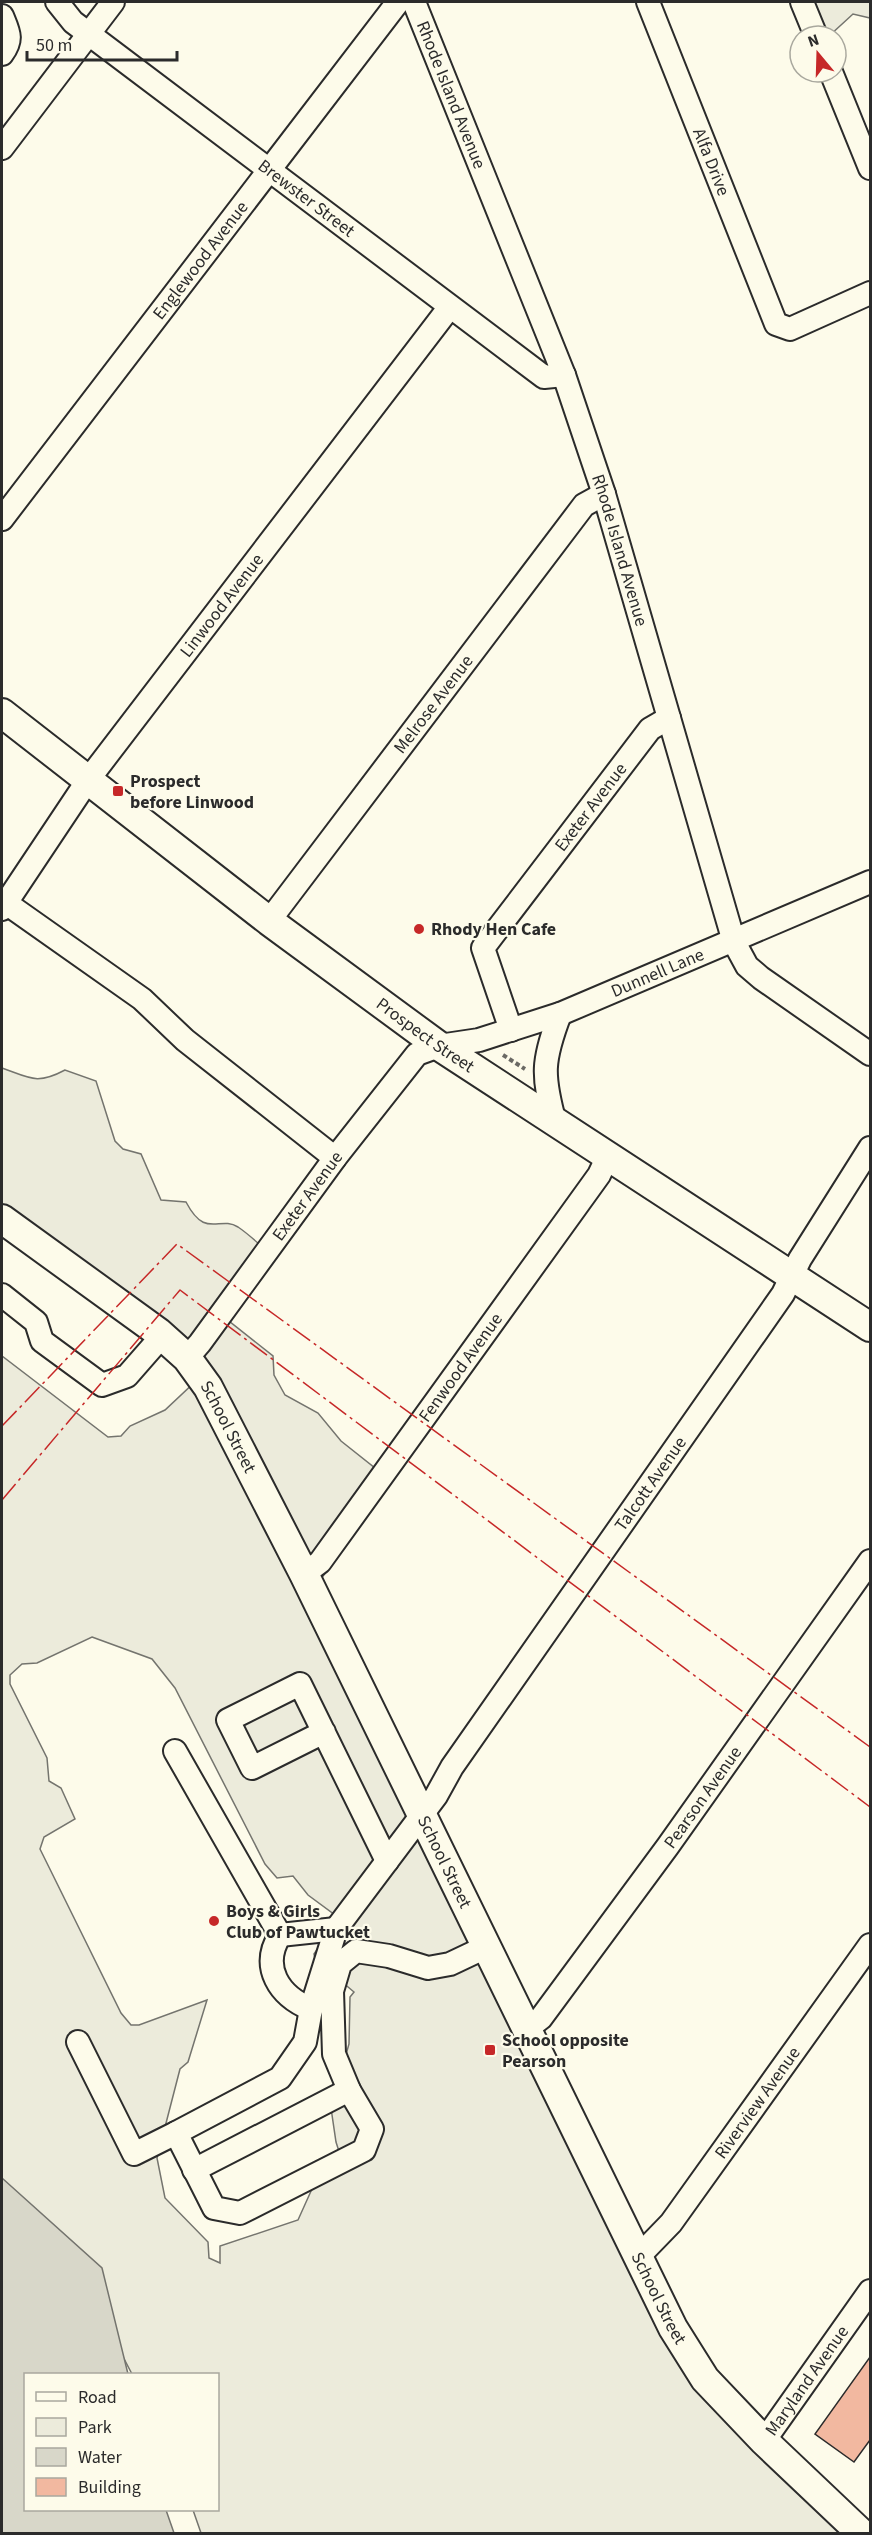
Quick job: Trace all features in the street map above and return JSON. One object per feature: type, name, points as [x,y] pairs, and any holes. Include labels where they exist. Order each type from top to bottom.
[{"type":"main road","name":"Prospect Street","points":[[2,713],[269,921],[439,1046],[870,1328]]},
{"type":"main road","name":"School Street","points":[[2,1219],[162,1336],[187,1358],[208,1387],[423,1814],[673,2328],[705,2379],[764,2441],[862,2534]]},
{"type":"street","name":"Brewster Street","points":[[57,2],[73,22],[88,34],[449,308],[544,377],[564,375]]},
{"type":"street","points":[[2,148],[113,2]]},
{"type":"street","name":"Englewood Avenue","points":[[2,519],[398,2]]},
{"type":"street","name":"Rhode Island Avenue","points":[[414,2],[564,375],[604,494],[735,942],[747,966],[760,978],[870,1054]]},
{"type":"street","name":"Alfa Drive","points":[[648,2],[776,324],[790,329],[870,293]]},
{"type":"street","points":[[802,2],[811,24]]},
{"type":"street","points":[[836,84],[870,168]]},
{"type":"street","name":"Linwood Avenue","points":[[4,906],[88,780],[449,308]]},
{"type":"street","name":"Melrose Avenue","points":[[269,921],[584,505],[604,494]]},
{"type":"street","name":"Exeter Avenue","points":[[511,1030],[483,948],[650,729],[669,718]]},
{"type":"street","name":"Dunnell Lane","points":[[439,1046],[479,1040],[560,1014],[735,942],[870,882]]},
{"type":"street","points":[[4,906],[142,999],[185,1040],[336,1158]]},
{"type":"street","points":[[555,1123],[544,1081],[549,1043],[560,1014]]},
{"type":"street","name":"Exeter Avenue","points":[[187,1358],[336,1158],[417,1054],[439,1046]]},
{"type":"street","name":"Talcott Avenue","points":[[78,2042],[134,2154],[280,2078],[304,2042],[311,2009],[336,1929],[423,1814],[452,1767],[778,1302],[792,1275],[870,1149]]},
{"type":"street","name":"Fenwood Avenue","points":[[304,1574],[320,1562],[402,1451],[599,1175],[608,1156]]},
{"type":"street","points":[[2,1295],[36,1322],[42,1341],[102,1385],[127,1376],[162,1336]]},
{"type":"street","name":"Pearson Avenue","points":[[528,2028],[541,2018],[669,1846],[870,1561]]},
{"type":"street","points":[[324,1732],[387,1861]]},
{"type":"street","points":[[175,1751],[280,1935]]},
{"type":"street","points":[[280,1935],[336,1929]]},
{"type":"street","points":[[280,1935],[272,1948],[272,1969],[281,1989],[297,2003],[311,2009]]},
{"type":"street","points":[[176,2133],[214,2208],[240,2213],[364,2150],[372,2129],[349,2090],[334,2054],[332,1990],[340,1964],[356,1951],[389,1956],[428,1968],[450,1964],[488,1946]]},
{"type":"street","name":"Riverview Avenue","points":[[639,2256],[670,2223],[870,1946]]},
{"type":"street","points":[[194,2170],[349,2090]]},
{"type":"street","name":"Maryland Avenue","points":[[764,2441],[870,2291]]},
{"type":"path","points":[[498,1051],[533,1074]]},
{"type":"green space","points":[[803,2],[870,2],[870,18],[853,14],[842,24],[817,24]]},
{"type":"green space","points":[[2,1068],[40,1079],[65,1070],[96,1081],[115,1141],[123,1149],[141,1154],[161,1200],[186,1202],[193,1213],[206,1223],[225,1223],[238,1227],[271,1255],[229,1321],[273,1356],[274,1375],[285,1395],[318,1413],[341,1441],[390,1480],[321,1579],[704,2377],[859,2533],[201,2533],[193,2511],[219,2511],[219,2373],[131,2373],[98,2309],[2,2197],[2,1356],[108,1437],[121,1436],[130,1426],[165,1410],[198,1379],[2,1222]],"holes":[[[92,1637],[152,1659],[175,1688],[265,1864],[277,1878],[293,1876],[308,1895],[339,1918],[314,1954],[315,1959],[354,1992],[350,1997],[349,2044],[331,2108],[336,2142],[344,2167],[316,2180],[298,2220],[220,2246],[220,2263],[209,2258],[208,2242],[165,2198],[157,2158],[180,2069],[188,2062],[207,2000],[139,2025],[131,2025],[121,2013],[40,1849],[44,1837],[75,1819],[61,1788],[49,1781],[47,1758],[10,1684],[10,1675],[22,1664],[37,1663]]]},
{"type":"water","points":[[2,2178],[102,2268],[128,2373],[24,2373],[24,2511],[166,2511],[174,2533],[2,2533]]},
{"type":"building","points":[[870,2357],[870,2440],[854,2462],[815,2434]]},
{"type":"power","points":[[2,1426],[177,1244],[870,1747]]},
{"type":"power","points":[[2,1500],[180,1290],[870,1807]]},
{"type":"place","name":"Prospect before Linwood","points":[[118,791]]},
{"type":"place","name":"Rhody Hen Cafe","points":[[419,929]]},
{"type":"place","name":"Boys & Girls Club of Pawtucket","points":[[214,1921]]},
{"type":"place","name":"School opposite Pearson","points":[[490,2050]]}]
